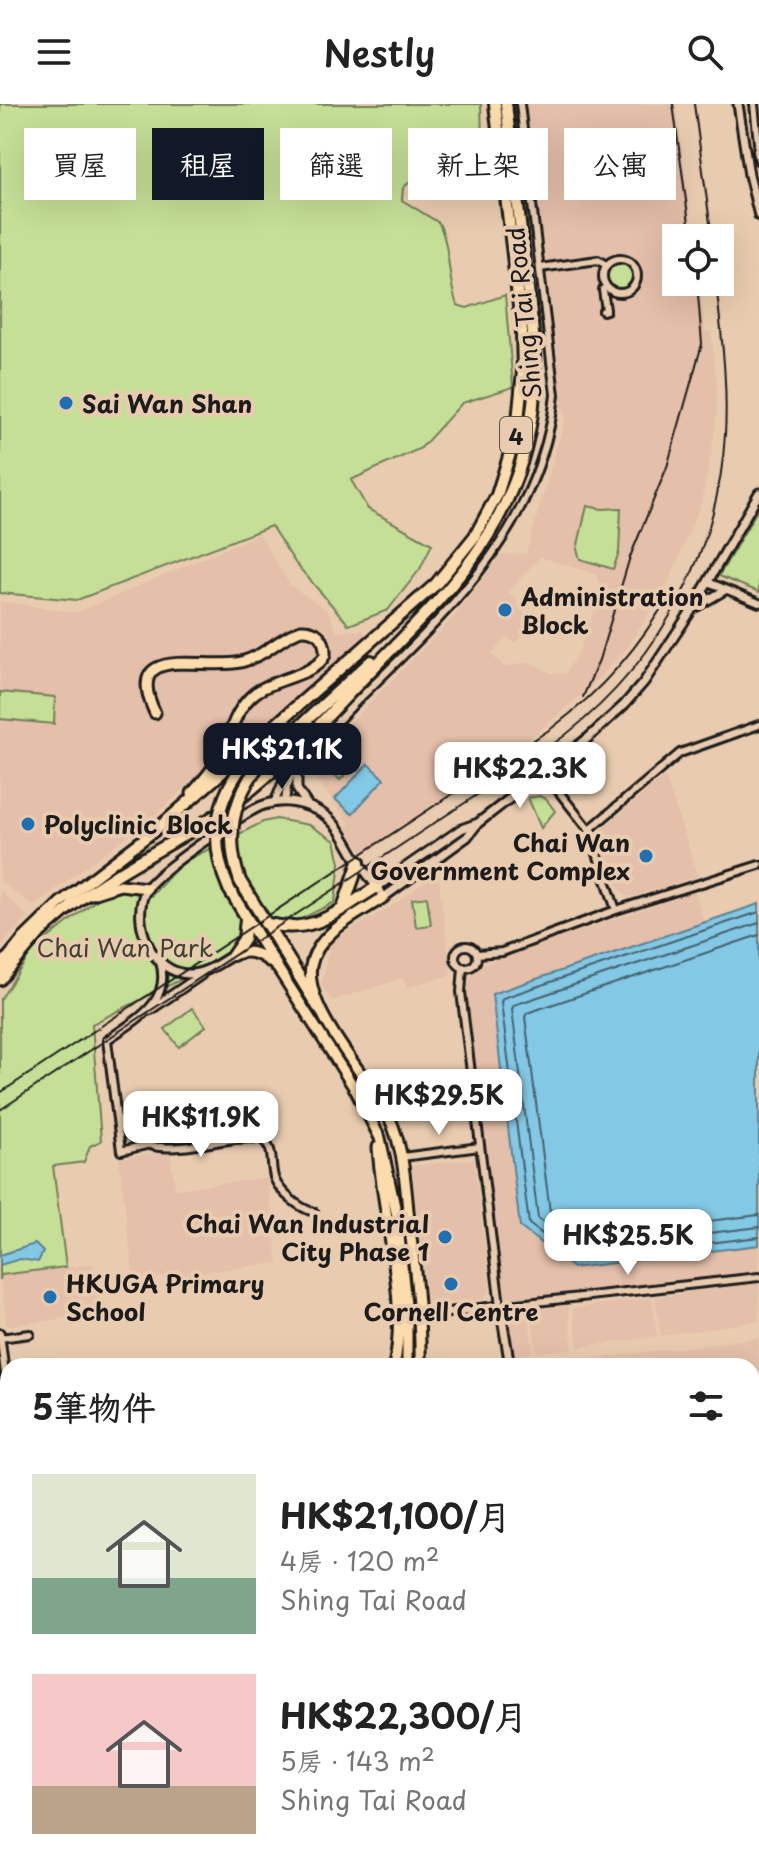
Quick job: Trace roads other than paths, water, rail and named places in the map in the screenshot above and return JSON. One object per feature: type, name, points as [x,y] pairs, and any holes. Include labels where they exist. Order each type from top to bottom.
[{"type":"highway","name":"4","points":[[162,825],[316,692],[447,572],[483,524],[497,495],[510,460],[520,415],[523,356],[495,104]]},
{"type":"highway","name":"4","points":[[72,905],[108,879],[204,823],[249,791],[285,759],[470,564],[499,521],[516,481],[529,434],[535,370],[506,104]]},
{"type":"highway","points":[[318,1007],[240,881],[233,854],[232,824],[241,793],[263,760],[418,621]]},
{"type":"highway","points":[[277,967],[229,889],[216,851],[217,818],[228,786],[249,757],[316,692]]},
{"type":"highway","points":[[344,907],[359,862]]},
{"type":"highway","points":[[265,923],[287,928],[315,924],[377,887]]},
{"type":"highway","points":[[233,955],[246,934],[245,917]]},
{"type":"main road","points":[[155,713],[146,695],[147,686],[152,673],[162,665],[175,662],[216,665],[242,661],[270,650],[301,630],[315,632],[323,641],[325,655],[317,667],[267,685],[245,703],[234,719],[223,751],[210,773],[162,825]]},
{"type":"main road","name":"4","points":[[0,967],[61,902],[162,825]]},
{"type":"main road","points":[[72,905],[113,887],[127,885],[147,888]]},
{"type":"main road","points":[[384,897],[329,935],[317,948],[310,972],[318,1007],[387,1112],[402,1157],[420,1316],[420,1358]]},
{"type":"main road","name":"4","points":[[0,980],[41,932],[72,905]]},
{"type":"main road","points":[[233,955],[243,951],[258,954],[277,967],[355,1089],[376,1129],[397,1216],[407,1315],[407,1358]]},
{"type":"main road","points":[[376,1129],[398,1308],[396,1358]]},
{"type":"street","name":"Shing Tai Road","points":[[274,803],[280,785],[297,764],[442,618],[476,579],[502,540],[536,471],[555,395],[520,104]]},
{"type":"street","points":[[738,104],[759,216]]},
{"type":"street","points":[[754,104],[758,118],[759,161]]},
{"type":"street","points":[[740,121],[758,118]]},
{"type":"street","points":[[615,259],[626,259],[635,266],[638,276],[634,287],[625,293],[615,293],[606,286],[603,274],[606,265],[615,259]]},
{"type":"street","points":[[540,268],[598,260],[606,265]]},
{"type":"street","points":[[603,311],[606,310],[603,290],[606,286]]},
{"type":"street","points":[[150,1010],[159,996],[163,979],[159,959],[142,929],[141,905],[147,888],[170,866],[246,814],[285,802],[308,806],[332,821],[384,897],[467,837],[478,823],[588,738],[624,705],[663,655],[759,493]]},
{"type":"street","points":[[708,582],[759,603]]},
{"type":"street","points":[[691,611],[707,598],[725,590]]},
{"type":"street","points":[[589,830],[680,753],[759,725]]},
{"type":"street","name":"Shing Tai Road","points":[[285,802],[287,787],[297,764]]},
{"type":"street","points":[[297,764],[297,789],[308,806]]},
{"type":"street","points":[[544,773],[589,830],[616,910]]},
{"type":"street","points":[[377,887],[461,829],[478,823]]},
{"type":"street","points":[[477,954],[502,952],[616,910],[759,865]]},
{"type":"street","points":[[477,954],[470,946],[463,946],[458,950],[456,960],[463,967],[461,992],[509,1358]]},
{"type":"street","points":[[463,967],[474,965],[477,954]]},
{"type":"street","points":[[233,955],[107,1040],[121,1151],[147,1145],[178,1147],[257,1138],[266,1141],[271,1149],[277,1183],[300,1207],[314,1212]]},
{"type":"street","points":[[159,959],[179,973],[206,971]]},
{"type":"street","points":[[118,1118],[133,1137],[147,1145]]},
{"type":"street","points":[[130,1149],[135,1144],[133,1137]]},
{"type":"street","points":[[402,1157],[480,1147]]},
{"type":"street","points":[[420,1316],[759,1277]]},
{"type":"street","points":[[3,1358],[0,1336],[30,1334]]},
{"type":"water","points":[[368,764],[384,779],[352,814],[335,799]]},
{"type":"water","points":[[759,904],[759,1245],[573,1268],[520,1227],[492,994]]},
{"type":"water","points":[[35,1244],[43,1252],[38,1262],[20,1259],[0,1265],[0,1255]]},
{"type":"railway","points":[[673,104],[689,224]]},
{"type":"railway","points":[[694,104],[710,224]]},
{"type":"railway","points":[[583,697],[599,660],[630,557],[667,467],[702,344],[698,296]]},
{"type":"railway","points":[[0,1110],[545,750],[583,721],[616,688],[646,652],[672,613],[693,571],[709,527],[720,481],[726,415],[717,296]]},
{"type":"railway","points":[[0,1093],[552,728],[587,699],[618,667],[646,632],[670,593]]},
{"type":"place","name":"Sai Wan Shan","points":[[66,403]]},
{"type":"place","name":"Administration Block","points":[[505,610]]},
{"type":"place","name":"Polyclinic Block","points":[[28,824]]},
{"type":"place","name":"Chai Wan Government Complex","points":[[646,856]]},
{"type":"place","name":"Chai Wan Industrial City Phase 1","points":[[445,1237]]},
{"type":"place","name":"Cornell Centre","points":[[451,1284]]},
{"type":"place","name":"HKUGA Primary School","points":[[50,1297]]},
{"type":"park label","name":"Chai Wan Park","points":[[125,947]]}]
